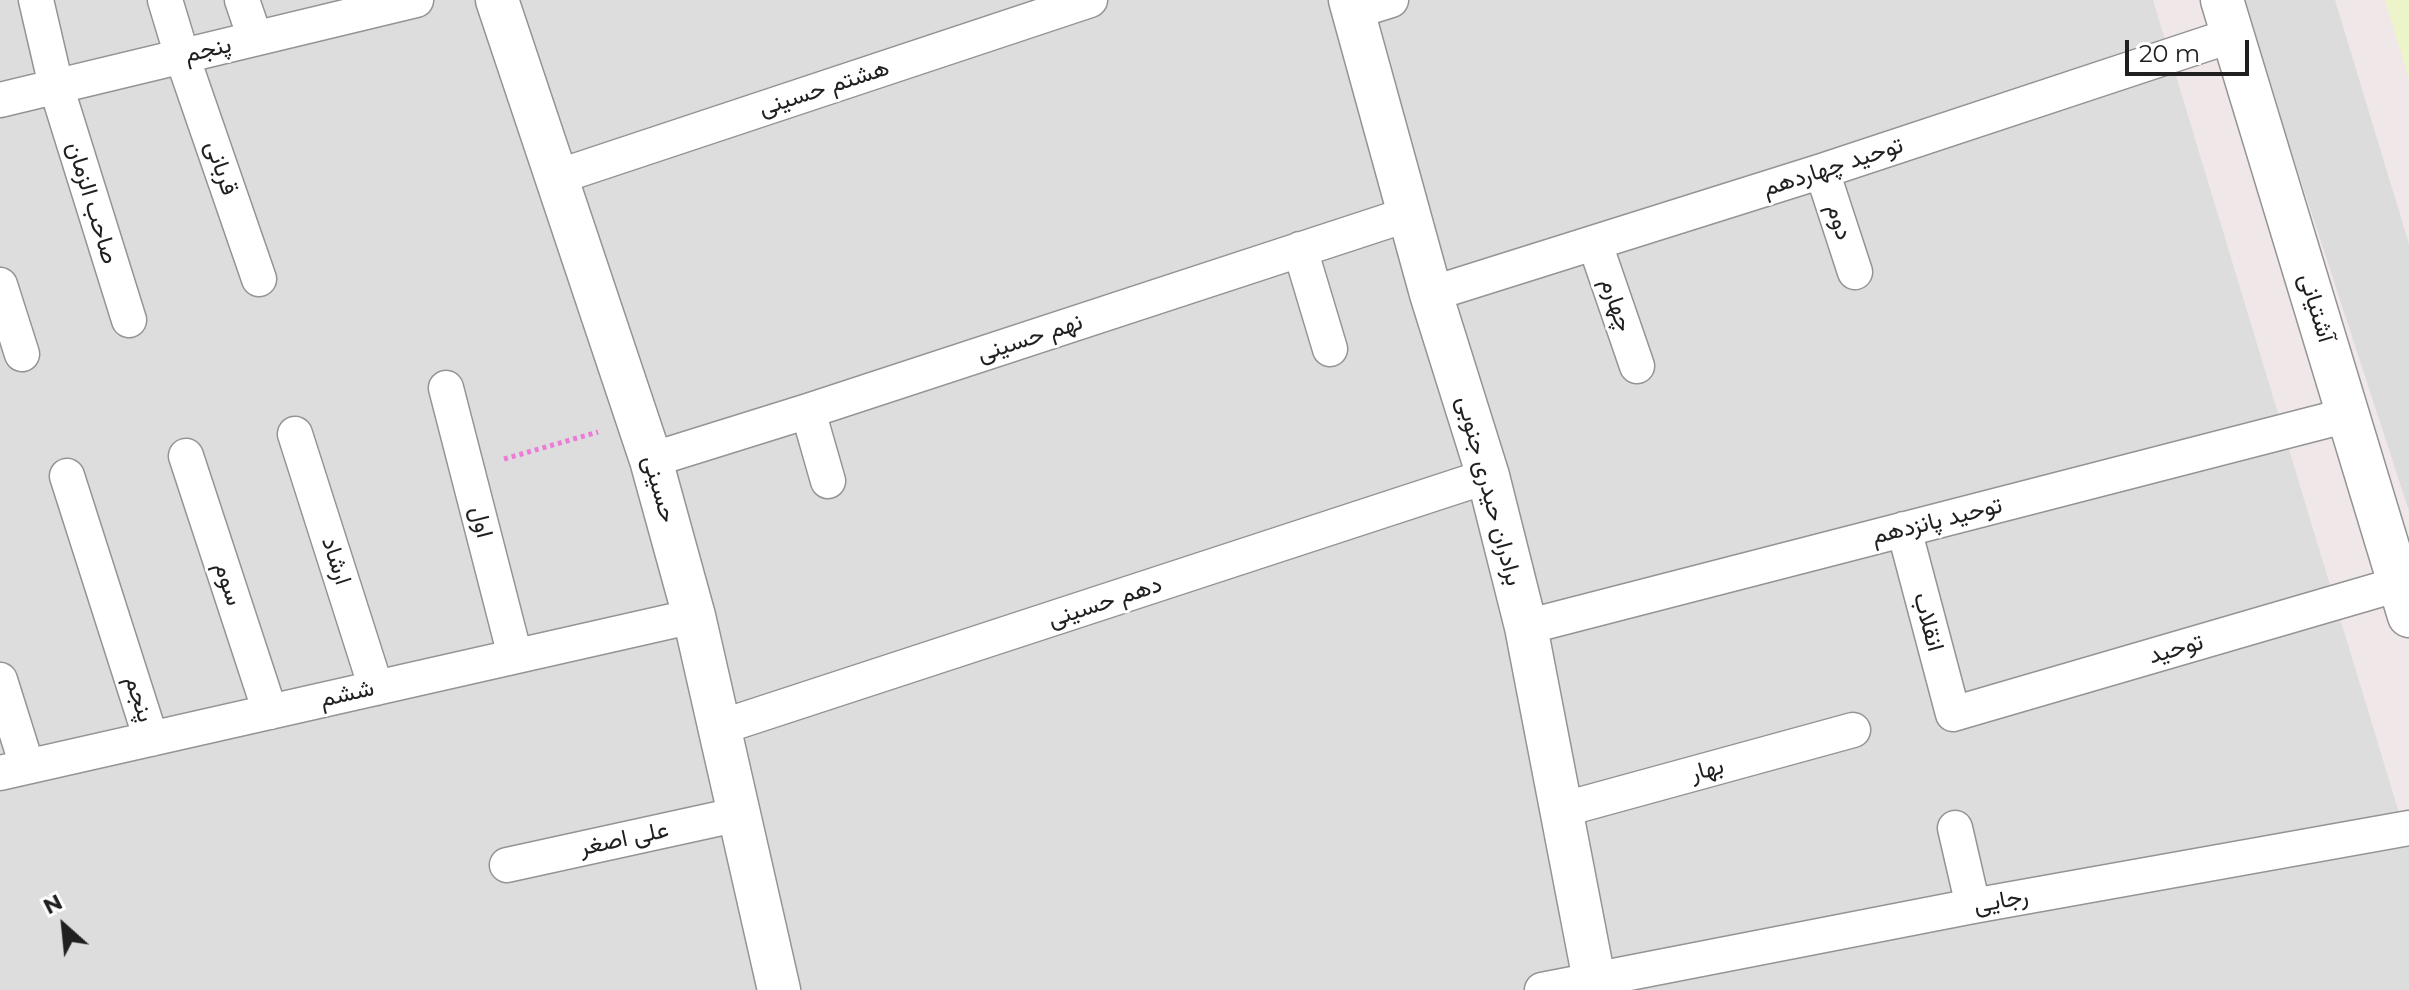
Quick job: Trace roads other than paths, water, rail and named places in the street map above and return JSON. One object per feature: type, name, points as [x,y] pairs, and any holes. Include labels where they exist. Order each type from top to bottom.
[{"type":"street","name":"صاحب الزمان","points":[[36,0],[56,86],[129,320]]},
{"type":"street","name":"قربانی","points":[[165,0],[259,279]]},
{"type":"street","points":[[242,0],[255,38]]},
{"type":"street","name":"پنجم","points":[[0,100],[416,0]]},
{"type":"street","name":"حسینی","points":[[497,0],[651,460],[721,727],[779,990]]},
{"type":"street","name":"هشتم حسینی","points":[[557,177],[1090,0]]},
{"type":"street","name":"برادران حیدری جنوبی","points":[[1365,4],[1409,214],[1488,476],[1526,627],[1596,986]]},
{"type":"street","name":"توحید چهاردهم","points":[[1431,294],[1822,171],[2227,18]]},
{"type":"street","name":"آشتیانی","points":[[2227,18],[2404,600]]},
{"type":"street","name":"دوم","points":[[1822,171],[1855,272]]},
{"type":"street","name":"نهم حسینی","points":[[651,460],[1409,214]]},
{"type":"street","name":"چهارم","points":[[1595,244],[1637,366]]},
{"type":"street","points":[[1300,249],[1330,349]]},
{"type":"street","points":[[0,285],[22,354]]},
{"type":"street","name":"اول","points":[[446,388],[515,656]]},
{"type":"street","points":[[808,411],[828,481]]},
{"type":"street","name":"توحید پانزدهم","points":[[1526,627],[2348,415]]},
{"type":"street","name":"ارشاد","points":[[295,434],[376,688]]},
{"type":"street","name":"سوم","points":[[186,456],[270,712]]},
{"type":"street","name":"پنجم","points":[[67,476],[151,739]]},
{"type":"street","name":"دهم حسینی","points":[[721,727],[1488,476]]},
{"type":"street","name":"انقلاب","points":[[1904,529],[1953,714]]},
{"type":"street","name":"توحید","points":[[1953,714],[2404,600]]},
{"type":"street","name":"ششم","points":[[13,770],[694,616]]},
{"type":"street","points":[[0,680],[13,770]]},
{"type":"street","name":"بهار","points":[[1561,810],[1853,730]]},
{"type":"street","name":"علی اصغر","points":[[507,865],[740,814]]},
{"type":"street","points":[[1955,828],[1973,906]]},
{"type":"street","name":"رجایی","points":[[1542,990],[1596,986],[1973,906],[2409,828]]}]
